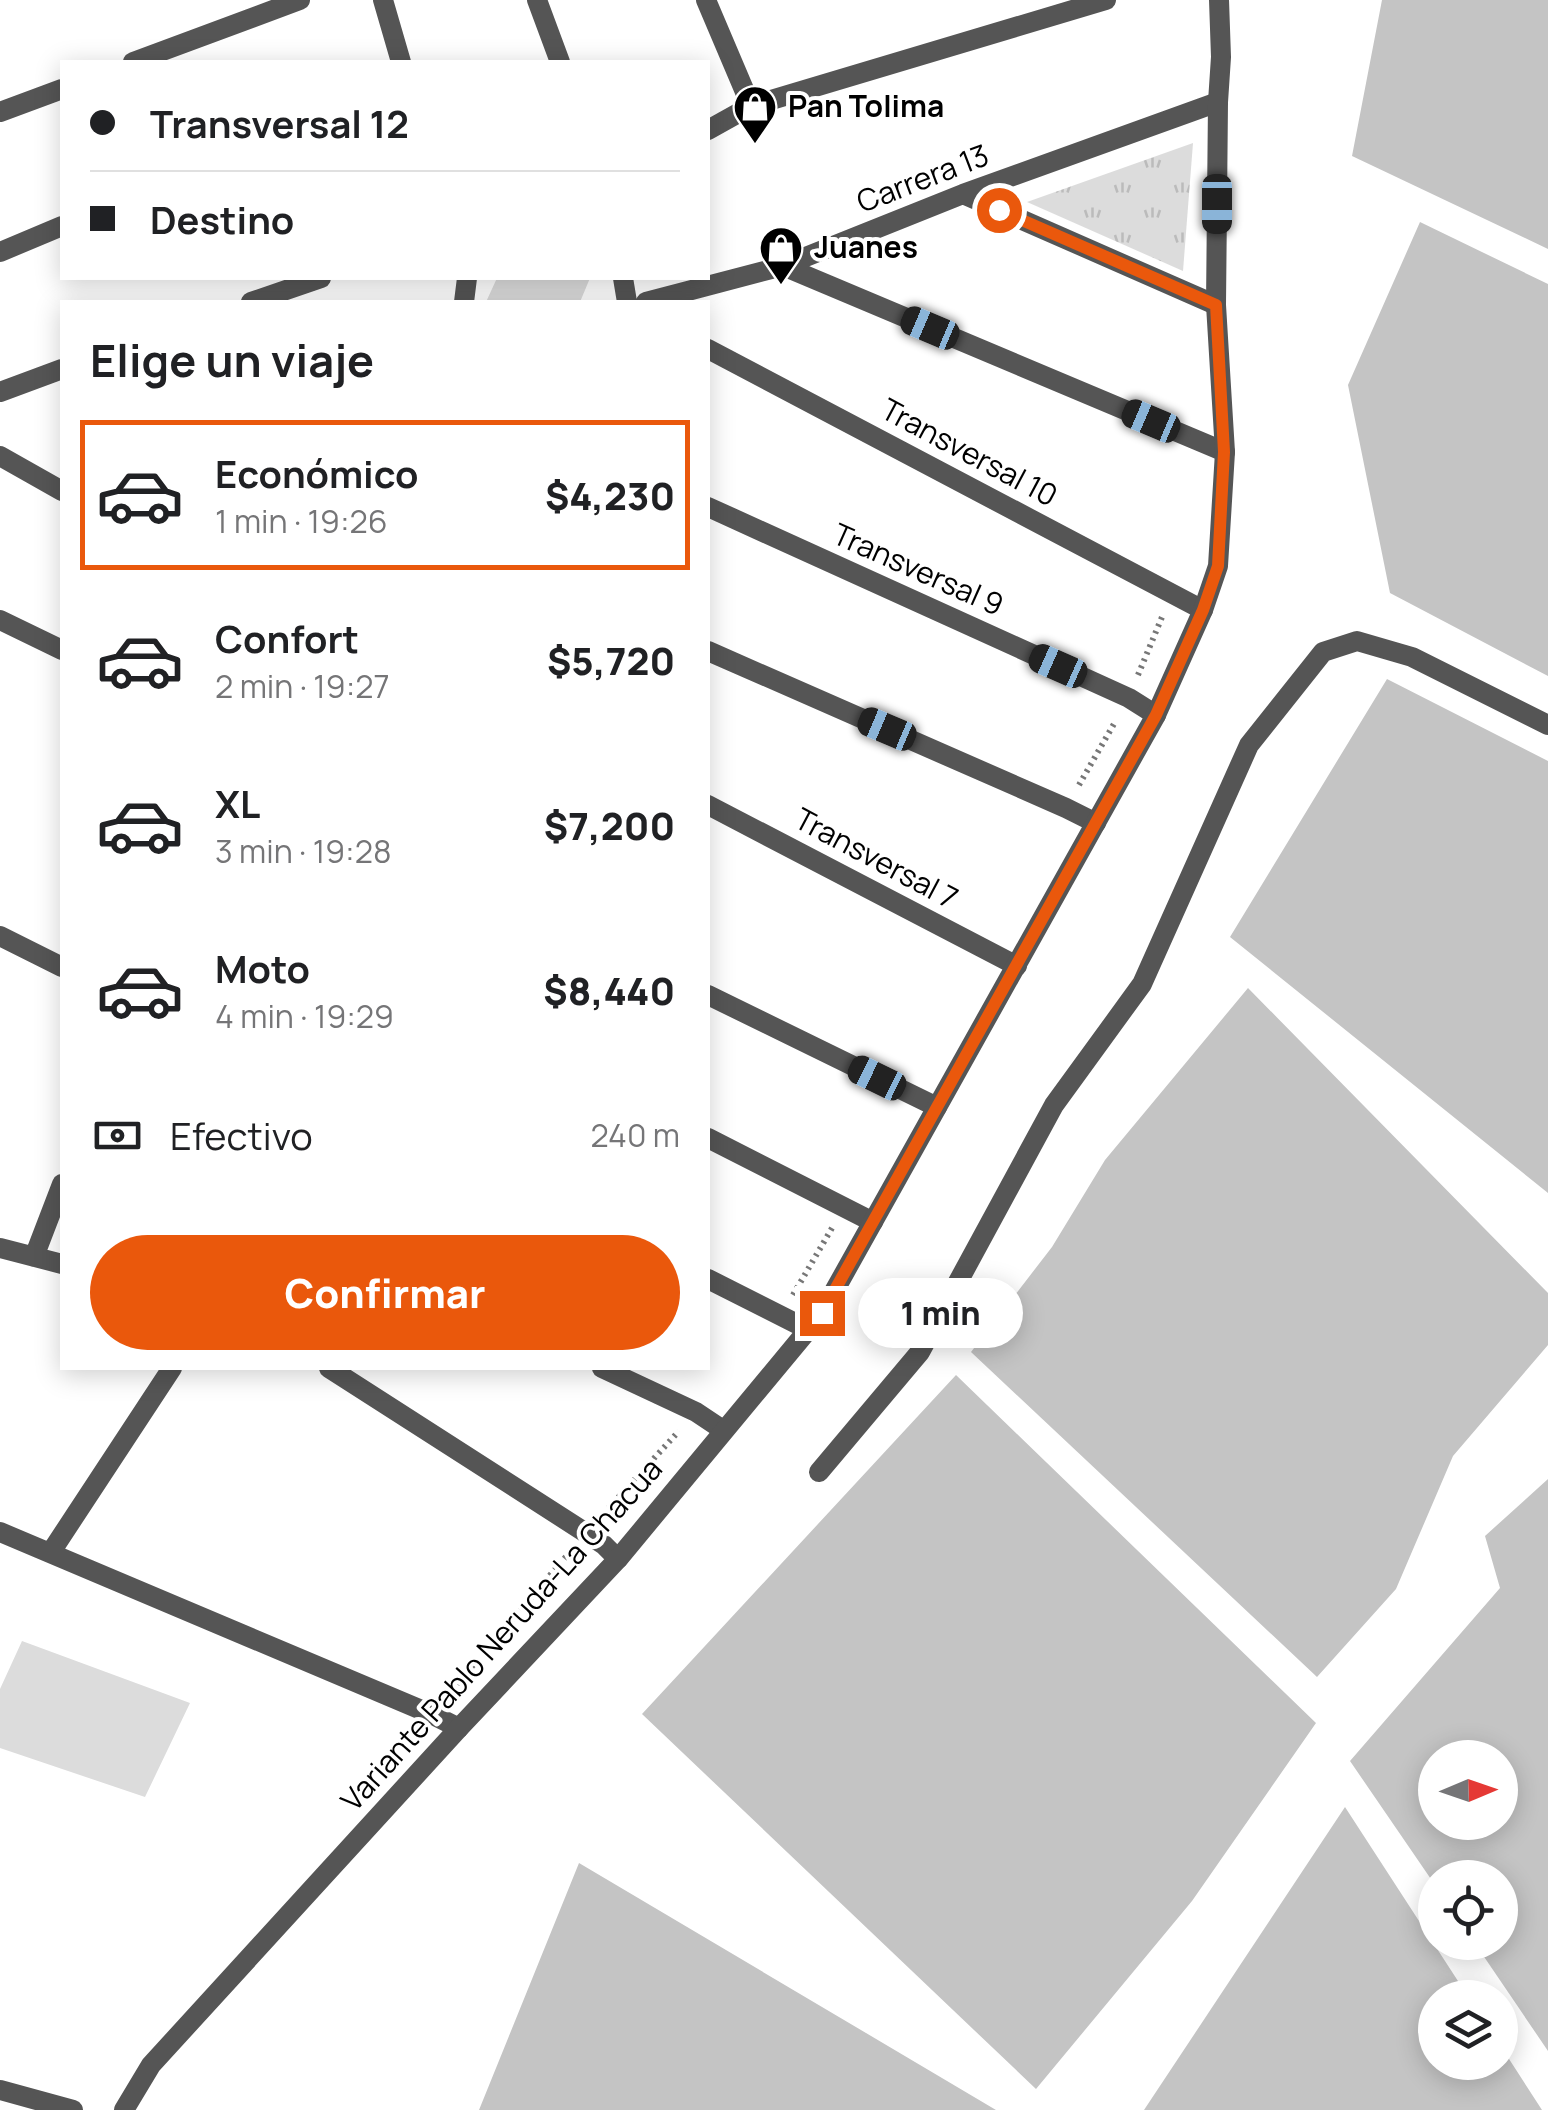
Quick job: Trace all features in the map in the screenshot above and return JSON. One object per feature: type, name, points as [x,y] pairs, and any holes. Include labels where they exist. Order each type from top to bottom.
[{"type":"street","points":[[138,60],[300,0]]},
{"type":"street","points":[[383,0],[401,60]]},
{"type":"street","points":[[537,0],[559,60]]},
{"type":"street","points":[[710,129],[752,106],[1106,0]]},
{"type":"street","name":"Variante Pablo Neruda-La Chacua","points":[[124,2110],[151,2065],[618,1559],[822,1313],[1156,715],[1203,610],[1218,566],[1224,452],[1216,305],[1219,0]]},
{"type":"street","points":[[713,2],[752,106]]},
{"type":"street","points":[[0,112],[60,90]]},
{"type":"street","name":"Carrera 13","points":[[654,300],[783,266],[962,194],[1218,102]]},
{"type":"street","points":[[962,194],[1216,305]]},
{"type":"street","points":[[0,252],[60,227]]},
{"type":"street","points":[[783,266],[1224,452]]},
{"type":"street","points":[[257,300],[315,280]]},
{"type":"street","name":"Transversal 10","points":[[710,350],[1203,610]]},
{"type":"street","points":[[0,392],[60,371]]},
{"type":"street","points":[[0,456],[60,490]]},
{"type":"street","name":"Transversal 9","points":[[710,508],[1128,698],[1156,715]]},
{"type":"street","points":[[0,621],[60,649]]},
{"type":"street","points":[[818,1472],[920,1352],[1054,1104],[1142,984],[1249,745],[1323,652],[1357,641],[1412,657],[1548,725]]},
{"type":"street","points":[[710,652],[1096,824]]},
{"type":"street","name":"Transversal 7","points":[[710,806],[1018,966]]},
{"type":"street","points":[[0,936],[60,966]]},
{"type":"street","points":[[710,997],[937,1107]]},
{"type":"street","points":[[710,1139],[873,1222]]},
{"type":"street","points":[[34,1257],[60,1189]]},
{"type":"street","points":[[0,1248],[60,1264]]},
{"type":"street","points":[[710,1281],[809,1330]]},
{"type":"street","points":[[51,1552],[171,1370]]},
{"type":"street","points":[[331,1370],[595,1539],[618,1559]]},
{"type":"street","points":[[606,1370],[696,1412],[724,1430]]},
{"type":"street","points":[[0,1532],[460,1728]]},
{"type":"street","points":[[0,2090],[73,2110]]},
{"type":"green space","points":[[1193,143],[1183,271],[1027,202]]},
{"type":"green space","points":[[496,280],[589,280],[581,300],[487,300]]},
{"type":"green space","points":[[22,1641],[190,1703],[145,1797],[0,1748],[0,1689]]},
{"type":"building","points":[[1382,0],[1548,0],[1548,249],[1352,156]]},
{"type":"building","points":[[1420,222],[1548,284],[1548,676],[1390,593],[1348,385]]},
{"type":"building","points":[[1387,679],[1548,761],[1548,1193],[1230,937]]},
{"type":"building","points":[[1248,988],[1548,1293],[1548,1345],[1453,1456],[1396,1589],[1317,1677],[971,1352],[1052,1247],[1105,1160]]},
{"type":"building","points":[[956,1375],[1316,1723],[1192,1901],[1036,2089],[642,1714]]},
{"type":"building","points":[[1548,1479],[1548,2051],[1518,2007],[1518,1980],[1500,1980],[1486,1960],[1518,1960],[1518,1860],[1418,1860],[1350,1761],[1500,1588],[1485,1536]]},
{"type":"building","points":[[1345,1807],[1418,1919],[1418,1960],[1444,1960],[1457,1980],[1418,1980],[1418,2080],[1518,2080],[1518,2073],[1542,2110],[1144,2110]]},
{"type":"building","points":[[579,1863],[996,2110],[479,2110]]},
{"type":"place","name":"Pan Tolima","points":[[755,145]]},
{"type":"place","name":"Juanes","points":[[781,286]]},
{"type":"route","points":[[822,1313],[1156,715],[1203,610],[1218,566],[1224,452],[1216,305],[999,210]]}]
